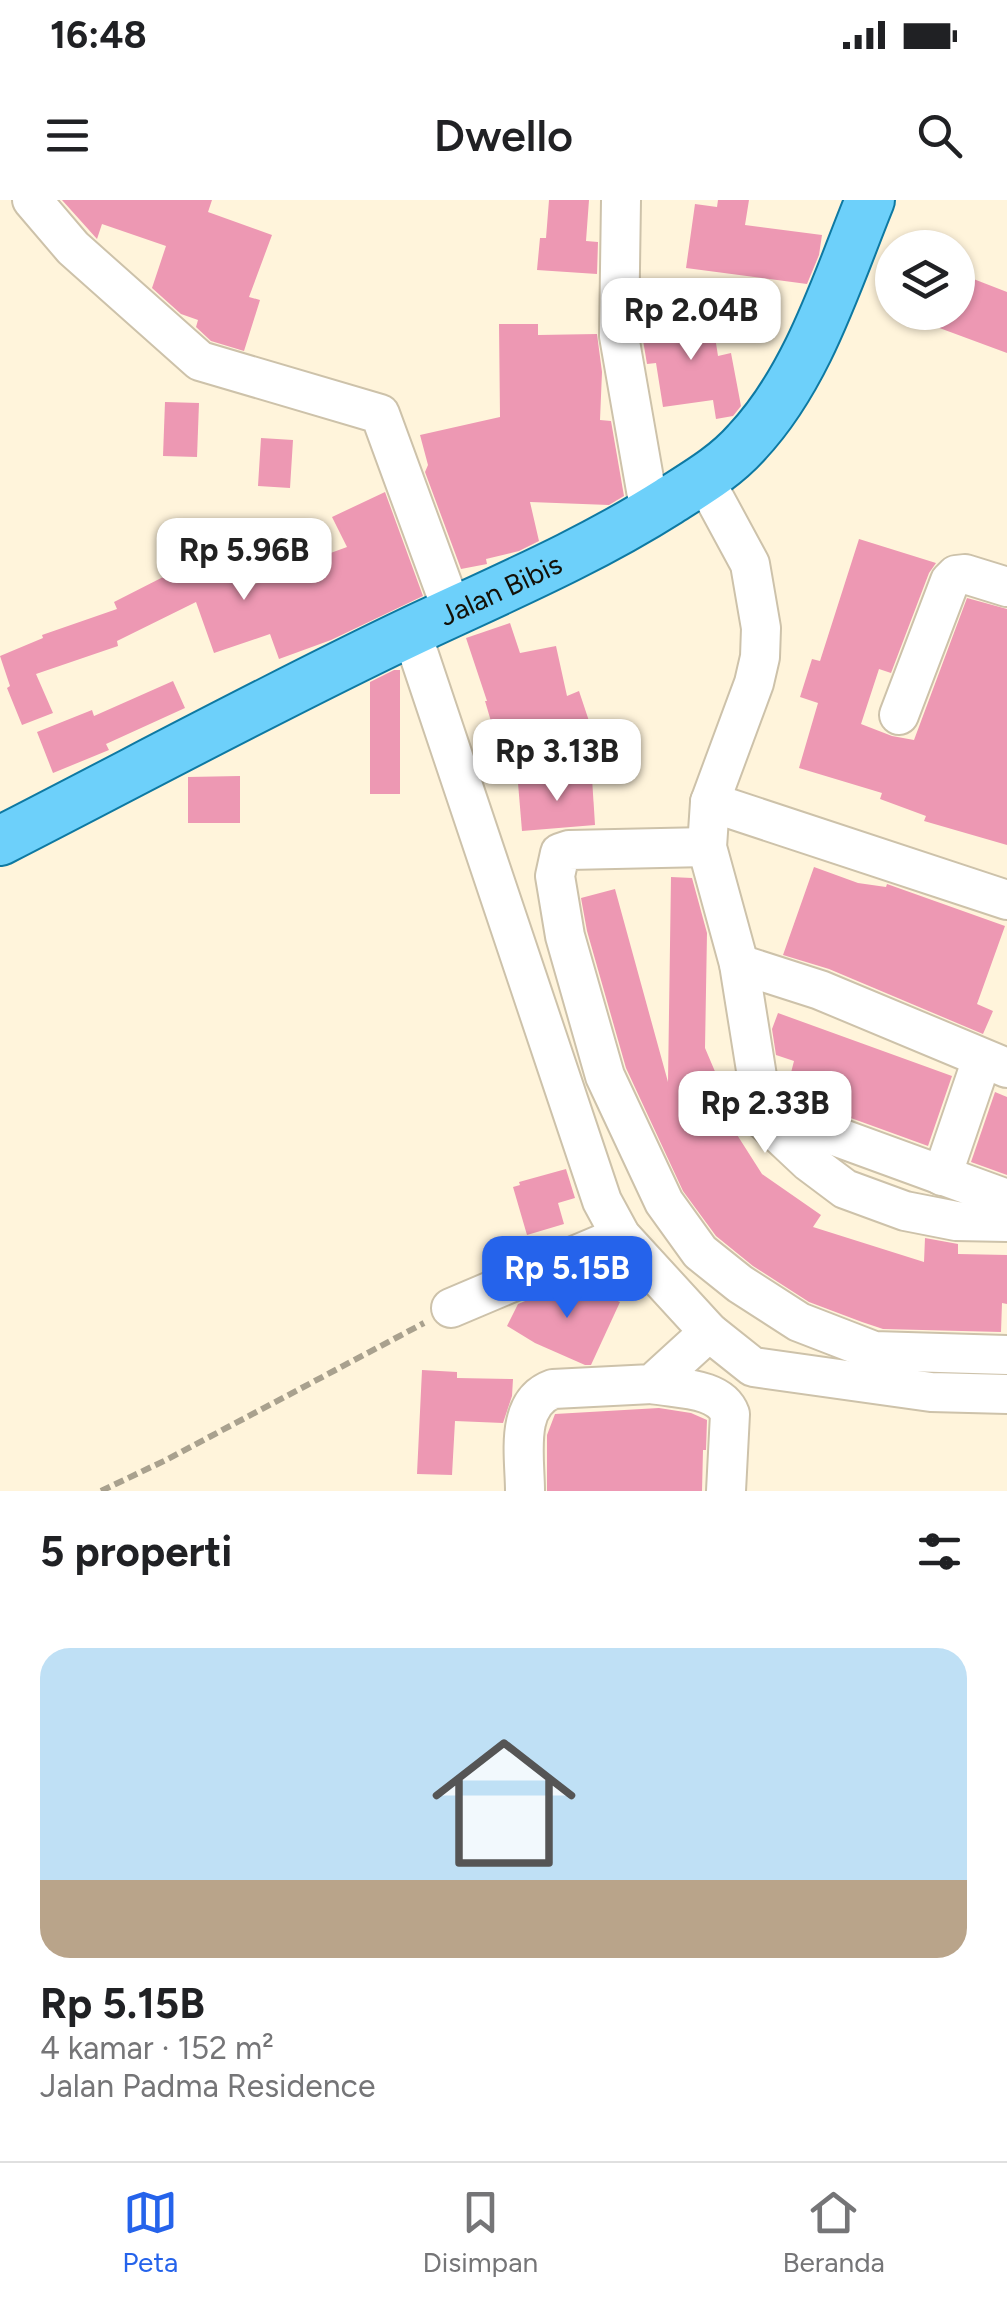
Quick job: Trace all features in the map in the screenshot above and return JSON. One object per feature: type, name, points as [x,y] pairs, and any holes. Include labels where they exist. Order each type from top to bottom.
[{"type":"main road","name":"Jalan Bibis","points":[[0,842],[198,738],[587,550],[728,462],[782,396],[805,354],[870,200]]},
{"type":"street","points":[[32,200],[74,248],[200,362],[380,414],[432,622],[602,1201],[622,1236],[710,1332],[753,1367],[931,1392],[1007,1394]]},
{"type":"street","points":[[621,200],[619,336],[650,513]]},
{"type":"street","points":[[704,478],[750,564],[761,628],[754,683],[714,790],[707,846],[739,964],[764,1120],[845,1189],[905,1211],[956,1221],[1007,1222]]},
{"type":"street","points":[[900,716],[950,580],[956,574],[965,574],[1007,587]]},
{"type":"street","points":[[714,790],[1007,873]]},
{"type":"street","points":[[714,790],[1007,900]]},
{"type":"street","points":[[707,846],[568,850],[560,853],[555,876],[565,936],[605,1076],[664,1202],[700,1252],[740,1284],[799,1322],[874,1352],[1007,1355]]},
{"type":"street","points":[[739,964],[820,990],[994,1063],[942,1176]]},
{"type":"street","points":[[764,1120],[807,1126],[1007,1200]]},
{"type":"street","points":[[452,1308],[622,1236]]},
{"type":"street","points":[[652,1384],[710,1332]]},
{"type":"street","points":[[746,1491],[753,1367]]},
{"type":"street","points":[[525,1491],[525,1422],[541,1393],[553,1389],[652,1384],[714,1395],[726,1405],[730,1414],[726,1491]]},
{"type":"path","points":[[102,1491],[452,1308]]},
{"type":"building","points":[[62,200],[212,200],[208,212],[272,235],[249,297],[260,300],[244,351],[211,341],[196,327],[198,320],[181,314],[152,288],[166,246],[102,224],[97,239]]},
{"type":"building","points":[[549,200],[589,200],[586,241],[598,242],[597,274],[537,270],[540,238],[546,238]]},
{"type":"building","points":[[718,200],[749,200],[745,225],[822,235],[807,284],[686,268],[695,204],[717,207]]},
{"type":"building","points":[[975,280],[1007,292],[1007,353],[945,330],[975,330]]},
{"type":"building","points":[[711,311],[718,356],[731,353],[741,406],[733,416],[716,419],[713,400],[663,407],[656,363],[647,364],[642,334],[642,320]]},
{"type":"building","points":[[499,324],[538,324],[538,335],[597,334],[602,372],[600,420],[611,421],[624,496],[609,505],[530,502],[539,541],[519,551],[486,559],[487,564],[461,569],[425,472],[428,465],[420,435],[500,417]]},
{"type":"building","points":[[165,402],[199,403],[197,457],[163,456]]},
{"type":"building","points":[[261,438],[293,440],[290,488],[258,486]]},
{"type":"building","points":[[385,492],[423,596],[331,640],[279,659],[270,634],[214,653],[196,602],[117,641],[118,646],[36,674],[53,713],[22,725],[7,688],[10,686],[0,656],[43,638],[42,635],[117,609],[114,602],[228,544],[252,585],[308,566],[306,562],[347,547],[332,517]]},
{"type":"building","points":[[859,539],[936,563],[891,673],[879,669],[861,724],[914,740],[967,598],[1007,609],[1007,845],[924,821],[926,816],[880,799],[882,793],[799,768],[818,703],[800,697],[812,659],[820,661]]},
{"type":"building","points":[[510,623],[520,653],[556,646],[567,696],[579,691],[589,721],[500,752],[466,638]]},
{"type":"building","points":[[400,670],[400,794],[370,794],[370,682]]},
{"type":"building","points":[[173,681],[185,708],[106,744],[109,750],[53,773],[37,732],[92,710],[94,716]]},
{"type":"building","points":[[240,776],[240,823],[188,823],[188,777]]},
{"type":"building","points":[[592,778],[595,825],[522,831],[518,783]]},
{"type":"building","points":[[814,867],[858,883],[886,887],[887,884],[1005,926],[977,1004],[993,1011],[983,1034],[829,969],[783,955]]},
{"type":"building","points":[[671,877],[692,878],[707,933],[705,1048],[722,1088],[704,1083],[762,1174],[821,1215],[813,1227],[924,1262],[925,1238],[958,1244],[958,1254],[1007,1255],[1007,1304],[1002,1303],[1001,1332],[883,1329],[809,1302],[753,1266],[716,1236],[683,1191],[626,1068],[581,898],[615,889],[668,1082]]},
{"type":"building","points":[[778,1013],[952,1076],[928,1146],[815,1105],[784,1100],[794,1061],[776,1055],[772,1029]]},
{"type":"building","points":[[995,1092],[1007,1097],[1007,1175],[971,1162]]},
{"type":"building","points":[[566,1169],[575,1198],[558,1203],[564,1224],[527,1235],[513,1187]]},
{"type":"building","points":[[573,1281],[620,1302],[591,1365],[535,1343],[507,1326],[518,1304]]},
{"type":"building","points":[[422,1370],[457,1372],[457,1378],[513,1379],[503,1423],[455,1421],[452,1475],[417,1474]]},
{"type":"building","points":[[659,1408],[707,1420],[702,1491],[547,1491],[547,1435],[555,1414]]}]
